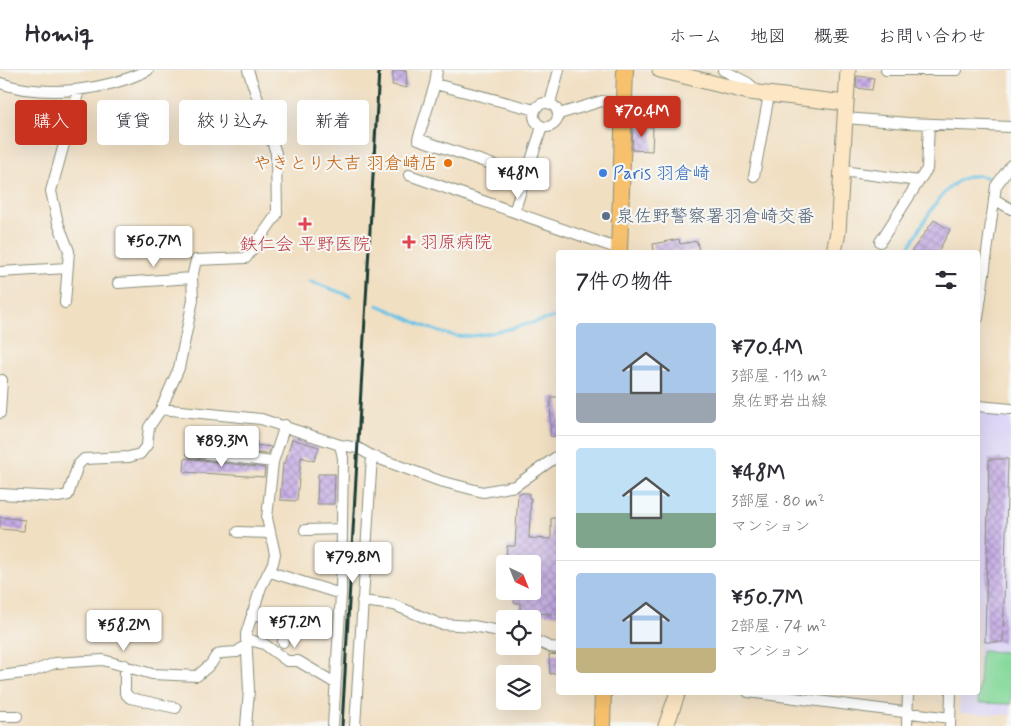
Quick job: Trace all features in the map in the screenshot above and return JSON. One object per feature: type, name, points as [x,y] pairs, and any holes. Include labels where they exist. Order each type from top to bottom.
[{"type":"main road","points":[[619,250],[625,70]]},
{"type":"main road","points":[[660,70],[845,111]]},
{"type":"main road","points":[[834,250],[838,232],[848,70]]},
{"type":"main road","points":[[602,726],[604,695]]},
{"type":"main road","points":[[666,726],[677,695]]},
{"type":"street","points":[[0,83],[19,89],[79,90],[136,76],[148,70]]},
{"type":"street","points":[[0,494],[58,497],[68,495],[78,465],[84,458],[129,457],[140,454],[147,445],[149,427],[161,409],[179,368],[194,300],[192,278],[196,260],[246,258],[277,214],[276,152],[248,70]]},
{"type":"street","points":[[437,70],[418,139],[526,176]]},
{"type":"street","points":[[550,103],[559,70]]},
{"type":"street","points":[[723,70],[765,94],[754,176]]},
{"type":"street","points":[[886,70],[957,70]]},
{"type":"street","points":[[434,84],[535,110]]},
{"type":"street","points":[[64,303],[69,251],[58,223],[51,191],[79,90]]},
{"type":"street","points":[[559,114],[555,106],[550,103],[540,104],[535,110],[536,122],[542,127],[554,125],[559,114],[602,101],[624,106]]},
{"type":"street","points":[[845,111],[929,124],[1011,127]]},
{"type":"street","points":[[880,242],[927,169],[929,124]]},
{"type":"street","points":[[514,212],[542,127]]},
{"type":"street","points":[[980,303],[996,186],[1011,165]]},
{"type":"street","points":[[842,171],[919,181]]},
{"type":"street","points":[[409,175],[616,250]]},
{"type":"street","points":[[994,199],[1011,209]]},
{"type":"street","points":[[0,272],[67,268]]},
{"type":"street","points":[[118,283],[192,278]]},
{"type":"street","points":[[0,413],[2,380]]},
{"type":"street","points":[[980,406],[1011,409]]},
{"type":"street","points":[[161,409],[235,416],[285,425],[340,445],[358,448],[372,456],[440,481],[483,492],[515,486],[556,457]]},
{"type":"street","points":[[246,726],[249,690],[246,642],[260,587],[270,572],[275,554],[268,533],[267,518],[273,462],[285,425]]},
{"type":"street","points":[[332,726],[341,594],[343,458],[340,445]]},
{"type":"street","points":[[192,452],[273,462]]},
{"type":"street","points":[[355,726],[372,456]]},
{"type":"street","points":[[305,530],[342,529]]},
{"type":"street","points":[[238,532],[268,533]]},
{"type":"street","points":[[270,572],[341,594]]},
{"type":"street","points":[[362,601],[394,605],[440,624],[473,626],[496,630]]},
{"type":"street","points":[[283,642],[292,612]]},
{"type":"street","points":[[252,613],[288,625]]},
{"type":"street","points":[[246,642],[264,644],[287,661],[298,661],[335,682]]},
{"type":"street","points":[[0,676],[31,672],[55,663],[77,660],[103,660],[152,674],[197,676],[205,670],[216,656],[221,653],[237,652],[246,642]]},
{"type":"street","points":[[541,643],[556,648]]},
{"type":"street","points":[[125,665],[125,693],[130,698],[176,708]]},
{"type":"street","points":[[772,695],[908,712],[950,722],[951,695]]},
{"type":"street","points":[[907,726],[908,695]]},
{"type":"street","points":[[0,716],[17,716]]},
{"type":"shaded area","points":[[980,410],[1011,413],[1011,715],[960,713],[960,695],[980,695]]},
{"type":"green space","points":[[981,651],[1011,652],[1011,704],[979,703]]},
{"type":"building","points":[[393,70],[406,70],[407,88],[392,85]]},
{"type":"building","points":[[857,76],[874,78],[872,90],[856,88]]},
{"type":"building","points":[[633,126],[653,127],[652,151],[632,150]]},
{"type":"building","points":[[934,220],[950,230],[939,250],[912,250]]},
{"type":"building","points":[[679,239],[680,244],[697,241],[699,250],[654,250],[653,244]]},
{"type":"building","points":[[551,397],[556,397],[556,437],[550,436]]},
{"type":"building","points":[[190,438],[257,442],[256,445],[271,447],[268,454],[189,446]]},
{"type":"building","points":[[292,439],[319,447],[314,461],[301,457],[297,501],[280,500],[283,463],[285,463]]},
{"type":"building","points":[[185,458],[265,468],[264,477],[184,472]]},
{"type":"building","points":[[989,459],[1008,459],[1003,642],[985,642]]},
{"type":"building","points":[[318,474],[335,474],[334,504],[317,504]]},
{"type":"building","points":[[518,493],[529,493],[529,498],[531,498],[529,538],[551,539],[551,518],[556,518],[556,615],[541,613],[541,610],[520,610],[520,603],[514,603],[514,600],[541,600],[541,555],[506,555],[507,546],[515,546]]},
{"type":"building","points":[[0,517],[25,520],[24,531],[0,529]]},
{"type":"building","points":[[549,654],[556,655],[556,673],[550,674]]},
{"type":"waterway","points":[[907,250],[931,210],[953,185],[966,177],[980,176],[995,181]]},
{"type":"waterway","points":[[310,281],[350,296]]},
{"type":"waterway","points":[[377,305],[425,327],[456,336],[492,333],[556,317]]},
{"type":"railway","points":[[342,726],[379,70]]},
{"type":"place","name":"やきとり大吉 羽倉崎店","points":[[448,163]]},
{"type":"place","name":"Paris 羽倉崎","points":[[603,173]]},
{"type":"place","name":"泉佐野警察署羽倉崎交番","points":[[606,216]]},
{"type":"place","name":"鉄仁会 平野医院","points":[[305,224]]},
{"type":"place","name":"羽原病院","points":[[409,242]]}]
